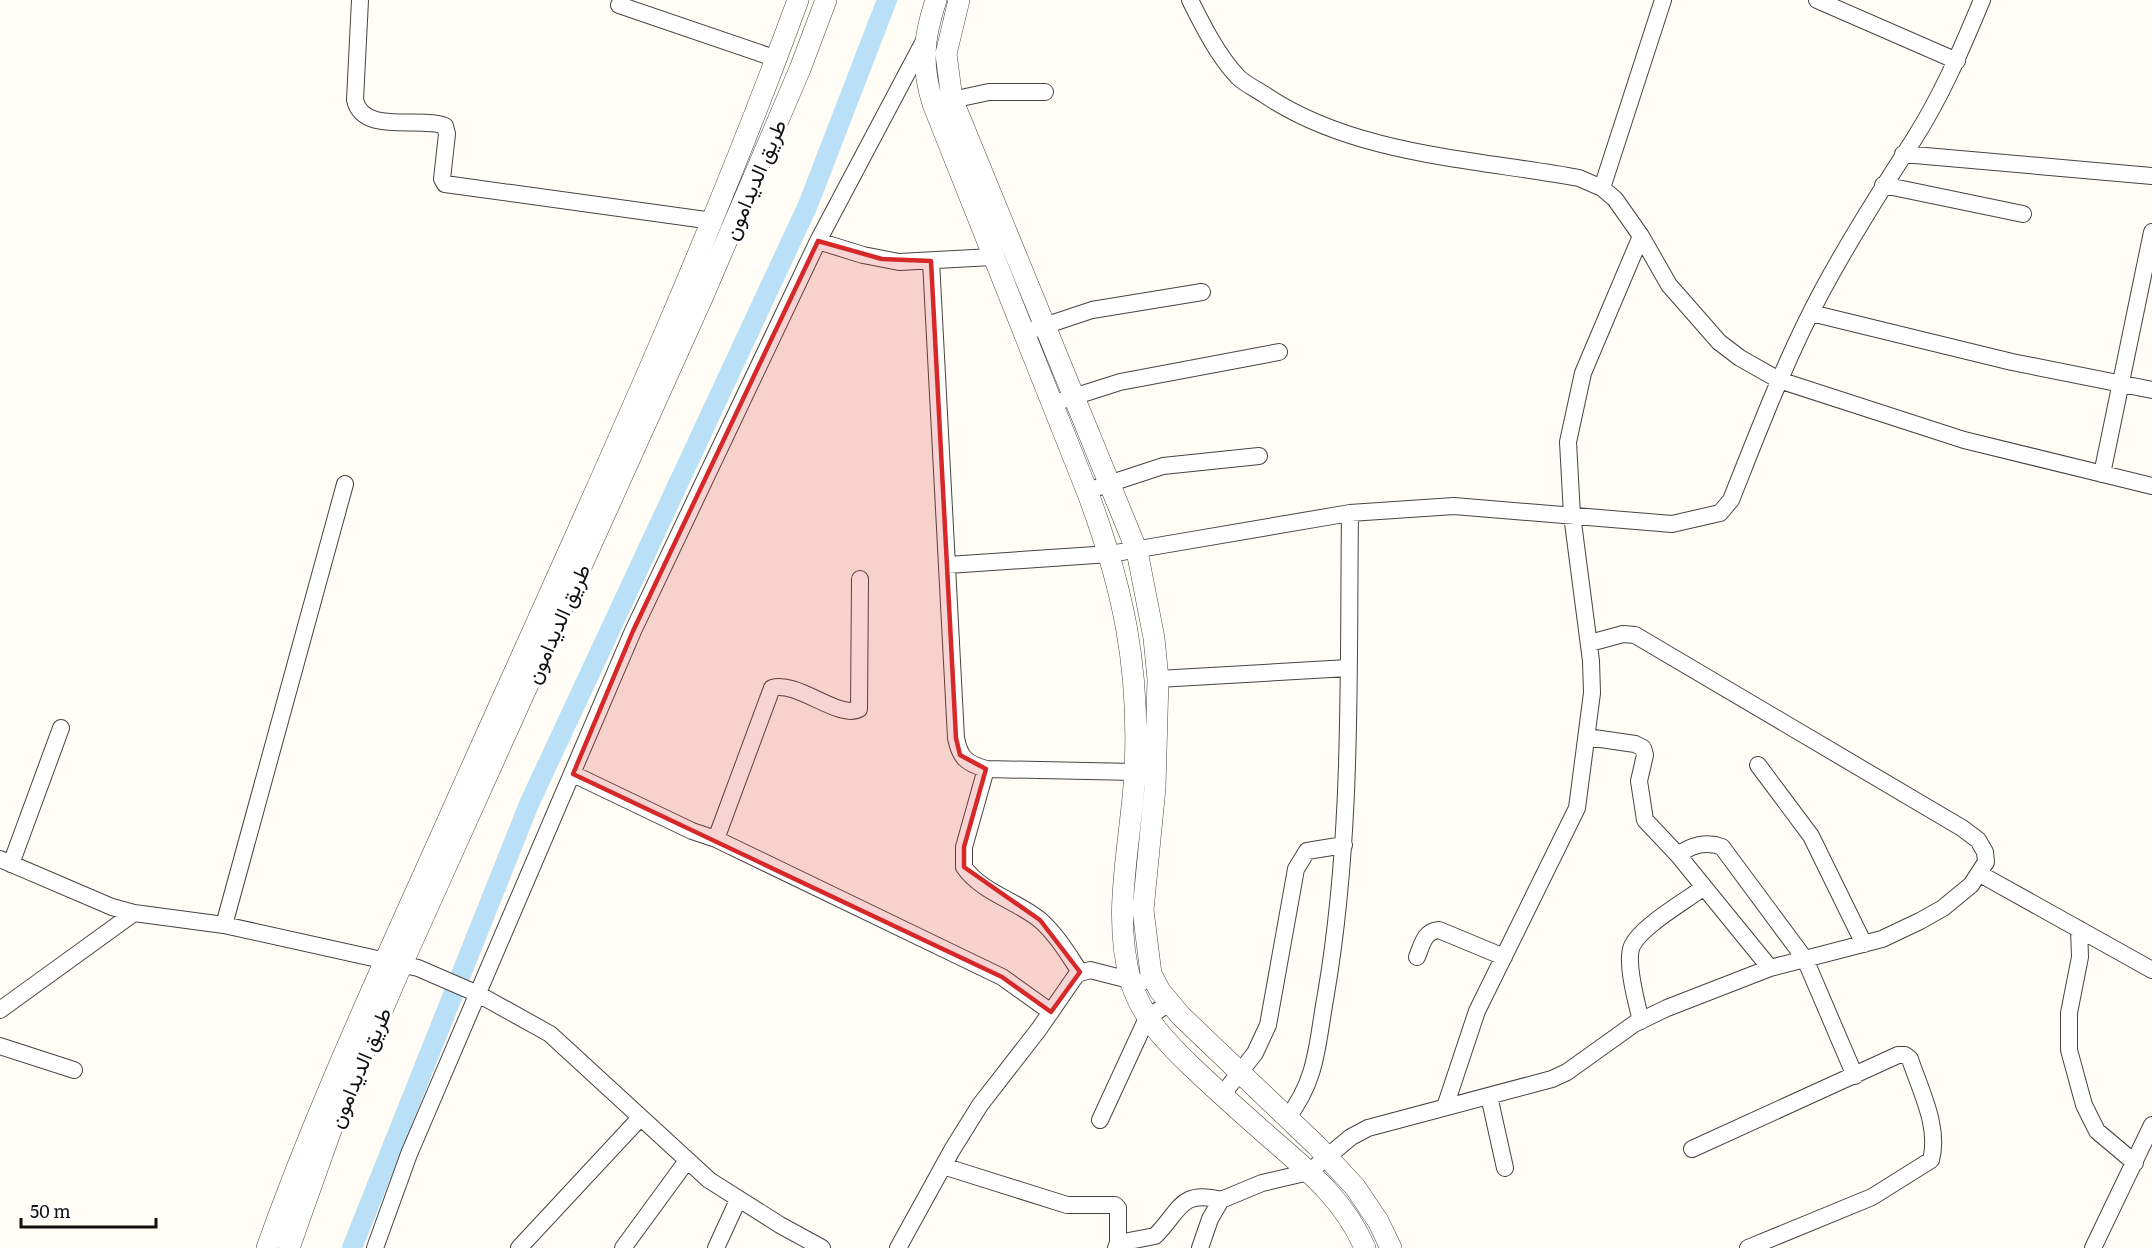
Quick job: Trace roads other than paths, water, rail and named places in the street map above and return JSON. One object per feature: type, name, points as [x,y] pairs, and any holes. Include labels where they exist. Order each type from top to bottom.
[{"type":"street","points":[[360,0],[355,100],[357,108],[370,119],[445,126],[447,134],[442,179],[445,184],[713,221]]},
{"type":"street","name":"طريق الديدامون","points":[[694,294],[713,221],[798,0]]},
{"type":"street","name":"طريق الديدامون","points":[[290,1248],[332,1127],[402,964],[694,294],[803,61],[826,0]]},
{"type":"street","points":[[375,1248],[471,991],[573,774],[633,631],[818,241],[924,41],[936,0]]},
{"type":"street","points":[[959,0],[946,54],[943,102],[992,257],[1087,491],[1110,554],[1127,624],[1133,663],[1136,708],[1135,772],[1123,905],[1125,945],[1131,982],[1147,1017],[1178,1053],[1330,1190],[1365,1248]]},
{"type":"street","points":[[1190,0],[1203,25],[1239,78],[1310,121],[1353,137],[1397,148],[1579,178],[1602,188],[1615,199],[1641,236],[1669,285],[1719,342],[1740,358],[1779,380],[1964,440],[2152,486]]},
{"type":"street","points":[[1602,188],[1663,0]]},
{"type":"street","points":[[1817,0],[1957,61]]},
{"type":"street","points":[[948,565],[1110,554],[1350,513],[1454,506],[1672,524],[1720,513],[1731,500],[1779,380],[1811,313],[1883,185],[1957,61],[1982,0]]},
{"type":"street","points":[[619,5],[777,59]]},
{"type":"street","points":[[924,41],[925,73],[943,102],[1045,324],[1108,484],[1137,550],[1154,638],[1158,679],[1155,788],[1143,910],[1149,963],[1163,994],[1355,1187],[1378,1221],[1391,1248]]},
{"type":"street","points":[[943,102],[989,92],[1045,92]]},
{"type":"street","points":[[1903,154],[2152,176]]},
{"type":"street","points":[[1883,185],[2023,214]]},
{"type":"street","points":[[2102,474],[2152,232]]},
{"type":"street","points":[[1446,1107],[1473,1020],[1572,824],[1581,792],[1592,693],[1590,643],[1572,515],[1568,442],[1583,373],[1641,236]]},
{"type":"street","points":[[818,241],[882,259],[931,261],[992,257]]},
{"type":"street","points":[[931,261],[956,738],[960,755],[968,763],[986,769],[1135,772]]},
{"type":"street","points":[[1023,333],[1092,310],[1202,292]]},
{"type":"street","points":[[1811,313],[2012,362],[2152,390]]},
{"type":"street","points":[[1052,404],[1138,378],[1279,352]]},
{"type":"street","points":[[1087,491],[1163,466],[1258,456]]},
{"type":"street","points":[[225,925],[345,484]]},
{"type":"street","points":[[1287,1118],[1308,1088],[1334,945],[1344,845],[1350,513]]},
{"type":"street","points":[[716,839],[772,688],[788,688],[848,711],[859,709],[860,579]]},
{"type":"street","points":[[1200,1248],[1210,1219],[1221,1200],[1262,1183],[1309,1172],[1328,1159],[1351,1137],[1368,1128],[1561,1075],[1641,1021],[1725,984],[1770,968],[1891,935],[1943,908],[1980,874],[1986,862],[1985,852],[1978,840],[1931,810],[1635,635],[1623,634],[1590,643]]},
{"type":"street","points":[[1158,679],[1348,668]]},
{"type":"street","points":[[61,728],[5,862],[100,903],[134,913],[225,925],[402,964],[471,991],[526,1018],[550,1034],[686,1162],[738,1200],[822,1248]]},
{"type":"street","points":[[1587,736],[1635,744],[1643,748],[1645,755],[1639,781],[1645,820],[1678,855],[1770,968]]},
{"type":"street","points":[[1758,765],[1810,836],[1863,944]]},
{"type":"street","points":[[986,769],[964,846],[964,867],[997,893],[1040,920],[1058,939],[1080,972]]},
{"type":"street","points":[[573,774],[692,831],[716,839],[1002,976],[1051,1012]]},
{"type":"street","points":[[1678,855],[1686,849],[1704,844],[1722,847],[1805,959],[1856,1076]]},
{"type":"street","points":[[1222,1095],[1256,1053],[1268,1025],[1296,869],[1307,851],[1344,845]]},
{"type":"street","points":[[1980,874],[2152,970]]},
{"type":"street","points":[[1641,1021],[1631,965],[1631,947],[1643,932],[1704,887]]},
{"type":"street","points":[[0,1010],[134,913]]},
{"type":"street","points":[[2079,929],[2080,957],[2069,1013],[2069,1050],[2084,1104],[2097,1131],[2135,1162]]},
{"type":"street","points":[[1417,957],[1425,936],[1433,930],[1439,930],[1504,957]]},
{"type":"street","name":"طريق الديدامون","points":[[267,1248],[314,1124],[402,964]]},
{"type":"street","points":[[898,1248],[943,1166],[992,1088],[1080,972],[1090,970],[1163,994]]},
{"type":"street","points":[[1100,1120],[1147,1017],[1163,994]]},
{"type":"street","points":[[0,1046],[74,1070]]},
{"type":"street","points":[[1692,1149],[1898,1055],[1905,1055],[1910,1059],[1933,1129],[1935,1148],[1931,1160],[1872,1197],[1748,1248]]},
{"type":"street","points":[[1489,1096],[1505,1168]]},
{"type":"street","points":[[519,1248],[640,1118]]},
{"type":"street","points":[[2093,1248],[2152,1125]]},
{"type":"street","points":[[623,1248],[686,1162]]},
{"type":"street","points":[[943,1166],[1067,1205],[1115,1205],[1118,1208],[1117,1245],[1155,1236],[1178,1206],[1193,1197],[1207,1196],[1221,1200]]},
{"type":"street","points":[[716,1248],[738,1200]]},
{"type":"waterway","points":[[352,1248],[529,804],[808,205],[887,0]]}]
